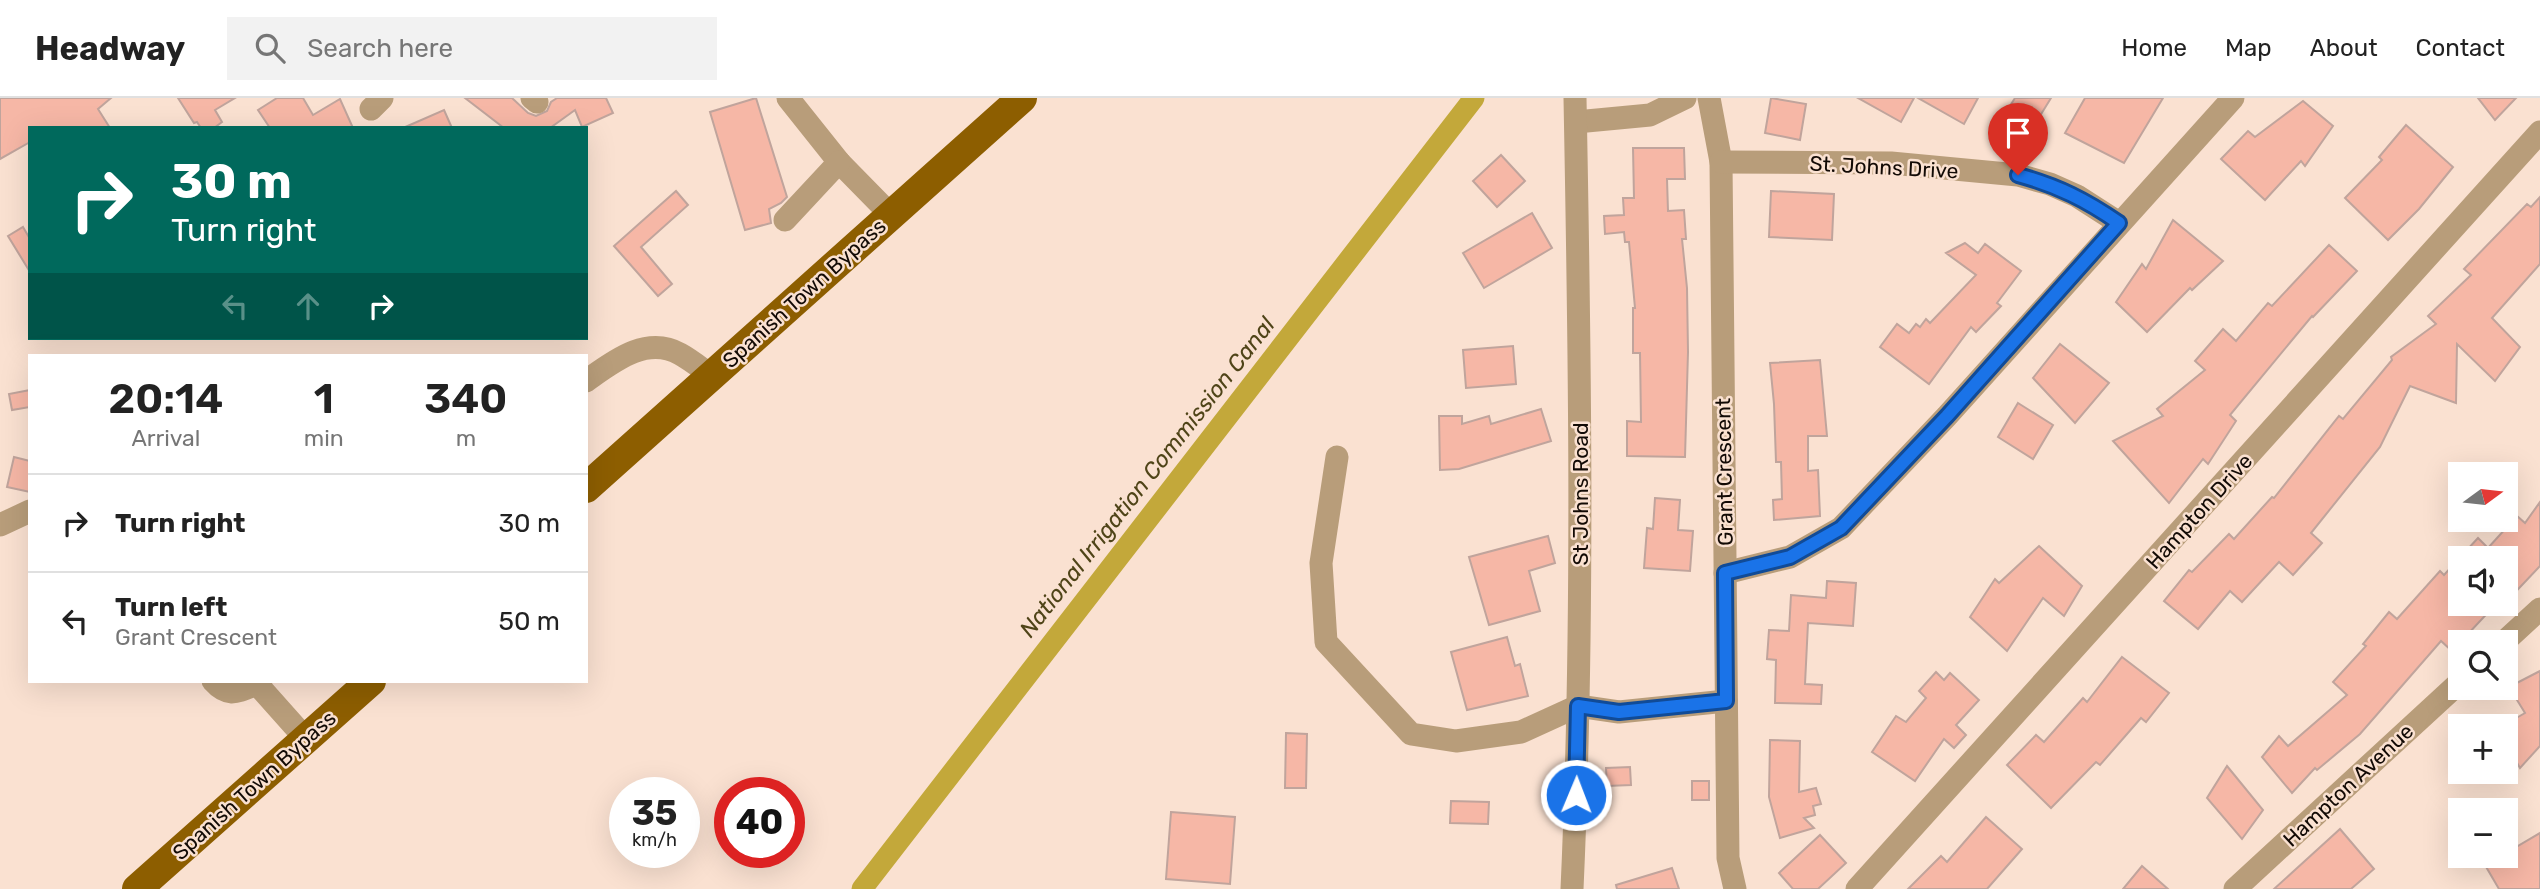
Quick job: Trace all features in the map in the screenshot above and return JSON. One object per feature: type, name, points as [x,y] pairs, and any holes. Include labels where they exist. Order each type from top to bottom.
[{"type":"main road","name":"Spanish Town Bypass","points":[[588,486],[1022,98]]},
{"type":"main road","name":"Spanish Town Bypass","points":[[138,889],[369,683]]},
{"type":"street","points":[[788,98],[839,162],[891,215]]},
{"type":"street","name":"St Johns Road","points":[[1572,889],[1581,538],[1575,98]]},
{"type":"street","points":[[1576,122],[1650,115],[1685,98]]},
{"type":"street","name":"Grant Crescent","points":[[1709,98],[1721,162],[1728,858],[1735,889]]},
{"type":"street","points":[[1725,573],[1790,557],[1841,528],[1947,416],[2233,98]]},
{"type":"street","name":"Hampton Drive","points":[[1857,889],[2540,132]]},
{"type":"street","points":[[785,220],[839,162]]},
{"type":"street","name":"St. Johns Drive","points":[[1721,162],[1891,163],[2018,175],[2050,184],[2077,196],[2119,223]]},
{"type":"street","points":[[588,380],[635,350],[652,347],[680,353],[712,376]]},
{"type":"street","points":[[1337,457],[1321,563],[1326,642],[1412,734],[1456,741],[1521,733],[1578,706],[1619,712],[1726,701]]},
{"type":"street","points":[[0,525],[28,513]]},
{"type":"street","points":[[2517,630],[2540,609]]},
{"type":"street","points":[[215,683],[223,691],[230,692],[259,683],[306,739]]},
{"type":"street","name":"Hampton Avenue","points":[[2235,889],[2448,693]]},
{"type":"building","points":[[0,98],[111,98],[98,109],[109,126],[28,126],[28,143],[0,159]]},
{"type":"building","points":[[178,98],[235,98],[215,110],[222,122],[217,126],[200,126],[197,122],[194,123]]},
{"type":"building","points":[[277,98],[303,98],[313,115],[340,99],[352,126],[269,126],[258,110]]},
{"type":"building","points":[[465,98],[512,98],[528,113],[536,116],[547,111],[551,102],[557,98],[606,98],[613,113],[584,126],[582,126],[575,110],[553,126],[501,126]]},
{"type":"building","points":[[756,98],[787,197],[769,209],[771,223],[745,230],[710,112]]},
{"type":"building","points":[[1771,98],[1806,104],[1800,140],[1765,133]]},
{"type":"building","points":[[1858,98],[1914,98],[1901,122]]},
{"type":"building","points":[[1918,98],[1978,98],[1964,124]]},
{"type":"building","points":[[2015,98],[2051,98],[2027,137],[2001,120]]},
{"type":"building","points":[[2085,98],[2163,98],[2124,163],[2065,133]]},
{"type":"building","points":[[2478,98],[2516,98],[2495,120]]},
{"type":"building","points":[[2303,101],[2333,126],[2305,166],[2301,161],[2265,200],[2221,159],[2248,131],[2255,137]]},
{"type":"building","points":[[444,110],[451,126],[408,126]]},
{"type":"building","points":[[2406,125],[2453,167],[2419,209],[2388,240],[2345,198],[2382,160],[2379,157]]},
{"type":"building","points":[[1633,148],[1684,148],[1685,179],[1667,179],[1668,211],[1684,210],[1686,239],[1682,239],[1687,288],[1688,352],[1685,457],[1627,456],[1627,421],[1641,422],[1640,353],[1633,353],[1635,308],[1629,242],[1625,242],[1624,232],[1605,234],[1604,216],[1624,215],[1623,198],[1634,198]]},
{"type":"building","points":[[1501,155],[1525,181],[1497,207],[1473,181]]},
{"type":"building","points":[[676,191],[688,205],[641,247],[672,284],[658,296],[614,246]]},
{"type":"building","points":[[1771,191],[1834,194],[1832,240],[1769,237]]},
{"type":"building","points":[[2540,197],[2540,264],[2492,318],[2520,347],[2495,381],[2457,344],[2456,403],[2410,386],[2380,447],[2311,533],[2322,543],[2293,575],[2279,562],[2242,602],[2230,591],[2198,629],[2164,601],[2189,570],[2192,572],[2229,534],[2234,539],[2272,497],[2274,498],[2339,416],[2343,419],[2392,360],[2391,357],[2436,324],[2428,316],[2471,275],[2464,269],[2527,204],[2531,207]]},
{"type":"building","points":[[1532,213],[1552,248],[1484,288],[1463,253]]},
{"type":"building","points":[[2173,220],[2223,261],[2192,290],[2190,288],[2147,332],[2116,302],[2142,264],[2146,269]]},
{"type":"building","points":[[23,227],[28,236],[28,269],[8,236]]},
{"type":"building","points":[[1965,243],[1978,253],[1985,244],[2021,271],[1997,303],[2001,306],[1976,332],[1971,327],[1929,384],[1880,347],[1897,324],[1909,333],[1916,324],[1920,327],[1926,319],[1930,323],[1976,275],[1946,253]]},
{"type":"building","points":[[2329,245],[2357,271],[2312,316],[2230,415],[2236,421],[2208,464],[2203,459],[2169,503],[2113,441],[2163,416],[2157,409],[2205,370],[2195,361],[2223,329],[2236,341],[2268,303],[2272,306]]},
{"type":"building","points":[[2060,344],[2109,383],[2075,423],[2033,378]]},
{"type":"building","points":[[1513,346],[1516,384],[1466,388],[1463,350]]},
{"type":"building","points":[[1820,360],[1827,436],[1808,436],[1808,471],[1818,470],[1820,516],[1774,520],[1773,500],[1782,499],[1781,462],[1776,462],[1770,363]]},
{"type":"building","points":[[28,390],[28,407],[12,410],[9,394]]},
{"type":"building","points":[[2018,403],[2053,425],[2033,459],[1998,437]]},
{"type":"building","points":[[1541,409],[1551,441],[1459,469],[1440,470],[1439,416],[1462,416],[1462,424],[1489,416],[1491,424]]},
{"type":"building","points":[[14,457],[28,460],[28,492],[7,487]]},
{"type":"building","points":[[1655,498],[1680,500],[1678,530],[1693,531],[1690,571],[1644,568],[1647,528],[1653,529]]},
{"type":"building","points":[[2540,502],[2540,566],[2518,589],[2518,546],[2490,546],[2502,532],[2518,532],[2518,517],[2525,523]]},
{"type":"building","points":[[1548,536],[1555,563],[1529,571],[1540,611],[1489,625],[1469,557]]},
{"type":"building","points":[[2478,538],[2486,546],[2471,546]]},
{"type":"building","points":[[2039,546],[2082,586],[2064,616],[2043,598],[2007,651],[1970,617],[1995,579],[1999,583]]},
{"type":"building","points":[[2440,571],[2444,575],[2448,571],[2448,616],[2485,616],[2472,630],[2448,630],[2448,647],[2441,641],[2360,734],[2317,770],[2315,768],[2292,793],[2262,757],[2279,736],[2288,746],[2347,695],[2333,682],[2366,646],[2363,644],[2389,612],[2397,619]]},
{"type":"building","points":[[1827,581],[1856,583],[1853,626],[1808,623],[1805,684],[1822,685],[1821,704],[1775,703],[1776,660],[1767,659],[1769,630],[1789,631],[1791,595],[1826,598]]},
{"type":"building","points":[[1507,637],[1515,666],[1520,664],[1528,696],[1467,710],[1451,652]]},
{"type":"building","points":[[2122,657],[2169,693],[2146,722],[2141,718],[2100,765],[2096,762],[2051,808],[2007,765],[2036,735],[2044,742],[2083,698],[2087,702]]},
{"type":"building","points":[[2540,671],[2540,746],[2520,768],[2518,717],[2525,713],[2517,700],[2518,682]]},
{"type":"building","points":[[1936,672],[1944,680],[1950,673],[1979,700],[1956,725],[1966,735],[1954,748],[1944,739],[1915,781],[1872,752],[1896,716],[1906,722],[1926,698],[1919,691]]},
{"type":"building","points":[[1286,733],[1307,734],[1306,788],[1285,788]]},
{"type":"building","points":[[1770,740],[1800,741],[1799,792],[1816,788],[1821,804],[1813,806],[1815,815],[1804,818],[1814,828],[1780,838],[1769,797]]},
{"type":"building","points":[[2227,766],[2263,810],[2242,839],[2207,798]]},
{"type":"building","points":[[1630,767],[1631,785],[1607,786],[1606,768]]},
{"type":"building","points":[[1692,781],[1709,781],[1709,800],[1692,800]]},
{"type":"building","points":[[1451,801],[1489,802],[1488,824],[1450,823]]},
{"type":"building","points":[[1171,812],[1235,817],[1230,884],[1166,879]]},
{"type":"building","points":[[1986,817],[2022,849],[1987,889],[1908,889],[1941,856],[1947,862]]},
{"type":"building","points":[[2340,829],[2374,869],[2351,889],[2274,889]]},
{"type":"building","points":[[2540,833],[2540,889],[2499,889],[2487,868],[2518,868],[2518,846]]},
{"type":"building","points":[[1820,835],[1846,863],[1818,889],[1793,889],[1779,873]]},
{"type":"building","points":[[2142,866],[2168,889],[2123,889]]},
{"type":"building","points":[[1672,868],[1679,889],[1617,889],[1616,885]]},
{"type":"waterway","name":"National Irrigation Commission Canal","points":[[862,889],[1474,98]]},
{"type":"route","points":[[1576,795],[1578,706],[1619,712],[1726,701],[1725,573],[1790,557],[1841,528],[1947,416],[2119,223],[2077,196],[2050,184],[2018,175]]}]
